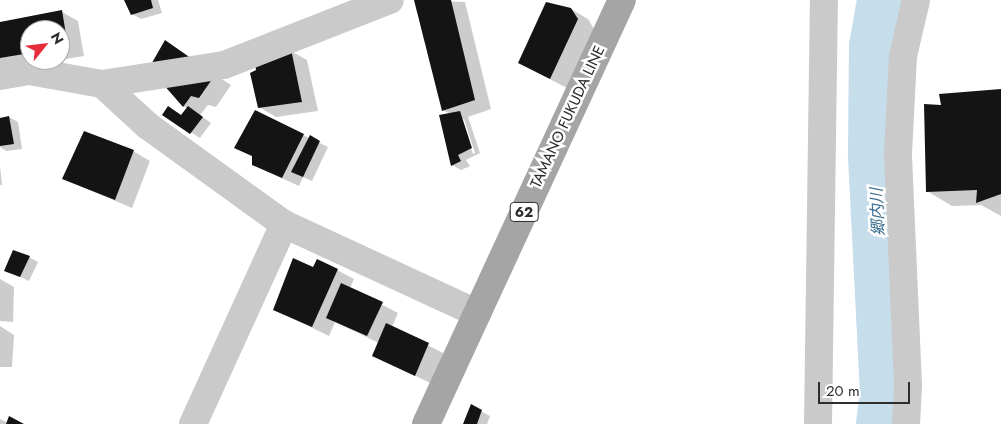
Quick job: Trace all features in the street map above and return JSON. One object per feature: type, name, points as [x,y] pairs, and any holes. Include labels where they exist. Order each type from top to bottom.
[{"type":"main road","name":"TAMANO FUKUDA LINE","points":[[426,424],[622,0]]},
{"type":"street","points":[[0,76],[29,71],[102,84],[224,65],[390,0]]},
{"type":"street","points":[[818,424],[824,0]]},
{"type":"street","points":[[906,424],[908,385],[898,154],[903,56],[916,0]]},
{"type":"street","points":[[102,84],[148,126],[284,224],[477,314]]},
{"type":"street","points":[[193,424],[284,224]]},
{"type":"building","points":[[124,0],[151,0],[153,8],[131,15]]},
{"type":"building","points":[[414,0],[451,0],[475,100],[442,111]]},
{"type":"building","points":[[546,2],[571,8],[578,19],[550,79],[518,63]]},
{"type":"building","points":[[62,10],[64,20],[20,20],[20,55],[0,58],[0,22]]},
{"type":"building","points":[[165,40],[215,75],[199,98],[191,96],[183,107],[149,68]]},
{"type":"building","points":[[291,49],[302,102],[258,108],[250,73],[256,70],[254,57]]},
{"type":"building","points":[[1001,89],[1001,194],[976,203],[977,190],[926,192],[924,104],[941,105],[939,94]]},
{"type":"building","points":[[168,106],[181,115],[188,106],[203,117],[190,134],[162,115]]},
{"type":"building","points":[[255,110],[304,134],[282,178],[252,165],[252,156],[234,148]]},
{"type":"building","points":[[460,111],[472,148],[458,155],[461,161],[451,166],[439,115]]},
{"type":"building","points":[[9,116],[14,144],[0,146],[0,118]]},
{"type":"building","points":[[84,131],[134,150],[115,200],[62,179]]},
{"type":"building","points":[[310,135],[320,141],[303,177],[291,172]]},
{"type":"building","points":[[13,250],[30,256],[20,277],[4,271]]},
{"type":"building","points":[[293,258],[313,267],[317,259],[338,269],[312,327],[273,310]]},
{"type":"building","points":[[341,283],[383,302],[367,336],[326,318]]},
{"type":"building","points":[[386,323],[429,343],[415,376],[372,356]]},
{"type":"building","points":[[471,404],[482,410],[477,424],[463,424]]},
{"type":"building","points":[[9,416],[24,424],[6,424]]},
{"type":"waterway","name":"郷内川","points":[[883,424],[887,393],[875,152],[876,46],[884,0]]}]
